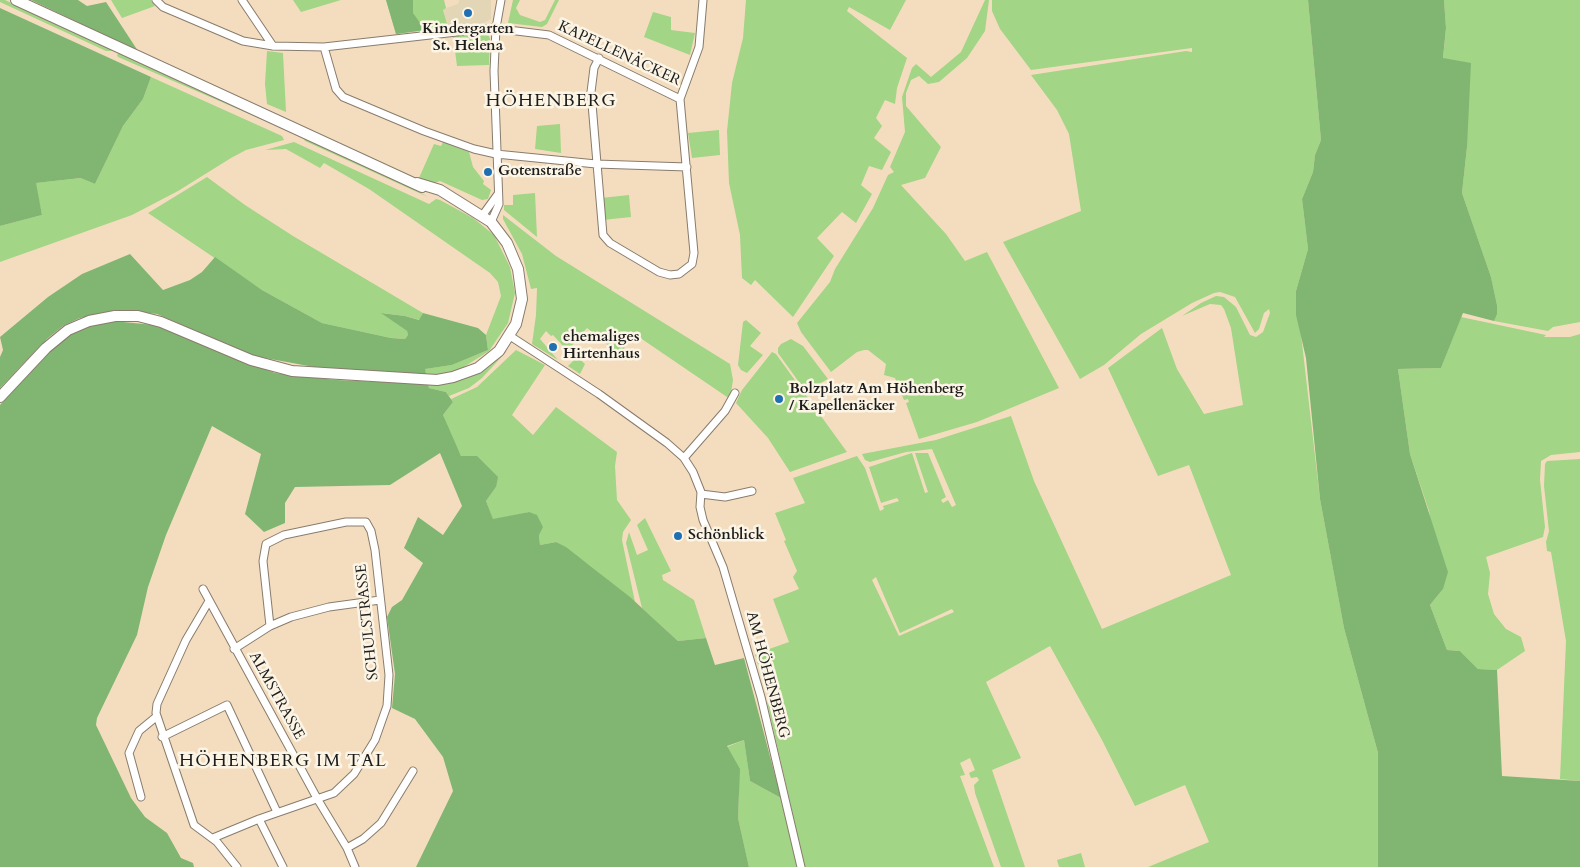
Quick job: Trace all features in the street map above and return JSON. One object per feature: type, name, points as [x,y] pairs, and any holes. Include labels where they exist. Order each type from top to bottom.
[{"type":"main road","points":[[0,397],[46,348],[68,330],[90,321],[115,316],[138,316],[162,322],[251,360],[285,369],[403,379],[446,379],[472,371],[494,356],[510,336],[520,309],[522,291],[520,275],[507,243],[486,219],[450,198],[437,195],[416,183],[16,0]]},
{"type":"street","name":"KAPELLENÄCKER","points":[[156,0],[162,6],[243,41],[273,46],[324,47],[496,28],[553,36],[680,99],[694,257],[686,270],[679,274],[670,275],[659,272],[604,236],[596,164]]},
{"type":"street","points":[[242,0],[273,46]]},
{"type":"street","points":[[486,219],[498,194],[496,154],[496,28],[501,0]]},
{"type":"street","points":[[680,99],[699,47],[703,0]]},
{"type":"street","points":[[324,47],[336,89],[343,97],[424,131],[474,149],[496,154],[596,164],[686,167]]},
{"type":"street","points":[[596,164],[590,92],[592,76],[598,58]]},
{"type":"street","name":"AM HÖHENBERG","points":[[510,336],[608,400],[667,443],[684,458],[693,472],[701,494],[700,507],[703,520],[723,567],[764,708],[801,867]]},
{"type":"street","points":[[684,458],[725,411],[735,392]]},
{"type":"street","points":[[701,494],[725,497],[752,490]]},
{"type":"street","name":"SCHULSTRASSE","points":[[213,838],[277,812],[318,800],[334,793],[354,774],[371,748],[383,720],[389,675],[375,550],[371,531],[366,522],[346,522],[284,535],[268,541],[263,553],[270,626]]},
{"type":"street","name":"ALMSTRASSE","points":[[203,589],[318,800],[347,848],[355,867]]},
{"type":"street","points":[[234,648],[270,626],[323,608],[380,600]]},
{"type":"street","points":[[209,601],[194,623],[162,691],[156,709],[156,717],[194,825],[213,838],[237,867]]},
{"type":"street","points":[[162,737],[227,705],[277,812]]},
{"type":"street","points":[[141,797],[129,753],[139,731],[156,717]]},
{"type":"street","points":[[347,848],[363,839],[381,823],[413,771]]},
{"type":"street","points":[[259,819],[283,867]]},
{"type":"shaded area","name":"Kindergarten St. Helena","points":[[459,0],[491,0],[491,19],[480,25],[448,27],[443,9],[458,4]]},
{"type":"green space","points":[[0,0],[5,0],[112,51],[106,51],[0,2]]},
{"type":"green space","points":[[31,0],[78,0],[87,6],[106,2],[138,51]]},
{"type":"green space","points":[[111,0],[151,0],[155,6],[122,18]]},
{"type":"green space","points":[[293,0],[341,0],[301,12]]},
{"type":"green space","points":[[386,0],[444,0],[446,8],[443,10],[448,27],[396,34]]},
{"type":"green space","points":[[386,0],[413,0],[413,13],[425,30],[396,34]]},
{"type":"green space","points":[[513,0],[520,0],[516,8],[520,15],[540,22],[545,20],[555,0],[559,0],[547,24],[542,27],[508,23]]},
{"type":"green space","points":[[746,0],[906,0],[890,30],[849,7],[847,11],[907,58],[897,88],[895,104],[885,100],[876,118],[882,126],[874,138],[891,152],[882,170],[869,166],[861,185],[872,194],[856,223],[842,212],[817,238],[834,256],[793,317],[755,280],[751,285],[742,278],[740,235],[729,183],[727,131],[732,83],[743,38]]},
{"type":"green space","points":[[985,0],[989,0],[985,31],[967,58],[939,82],[928,84],[919,76],[911,80],[906,93],[906,106],[941,147],[925,178],[901,185],[946,234],[965,261],[987,252],[1059,388],[977,422],[919,439],[906,403],[909,402],[908,399],[904,400],[895,378],[884,375],[886,364],[868,350],[864,350],[857,352],[831,372],[801,332],[797,323],[830,282],[835,269],[873,208],[888,175],[894,172],[890,167],[905,132],[902,97],[912,68],[916,64],[931,77],[961,52]]},
{"type":"green space","points":[[992,0],[1308,0],[1321,140],[1315,155],[1313,172],[1302,199],[1308,249],[1296,291],[1320,499],[1344,628],[1378,753],[1378,867],[1148,867],[1209,842],[1185,785],[1135,806],[1102,740],[1050,646],[986,682],[1021,758],[992,770],[1025,867],[1001,867],[975,793],[974,785],[979,780],[977,777],[971,778],[969,773],[975,770],[970,758],[960,763],[965,775],[960,776],[994,867],[805,867],[767,702],[776,714],[779,709],[765,689],[755,654],[789,642],[773,599],[799,589],[793,577],[797,571],[784,541],[786,540],[775,513],[805,503],[793,478],[857,456],[865,468],[880,511],[884,509],[883,506],[899,501],[897,498],[881,503],[869,467],[912,453],[925,493],[928,492],[915,453],[928,453],[946,497],[941,500],[943,503],[948,500],[952,507],[956,505],[932,449],[906,452],[870,462],[865,460],[862,454],[936,440],[1011,416],[1034,481],[1102,629],[1231,575],[1189,465],[1158,476],[1108,368],[1162,328],[1177,369],[1204,414],[1243,405],[1231,328],[1224,309],[1221,305],[1210,304],[1182,316],[1201,303],[1216,296],[1224,297],[1236,307],[1250,335],[1256,337],[1263,332],[1270,313],[1269,309],[1264,313],[1259,329],[1255,333],[1235,297],[1220,292],[1214,293],[1192,303],[1141,334],[1104,365],[1080,379],[1003,242],[1081,211],[1069,134],[1057,110],[1031,75],[1186,51],[1192,52],[1192,48],[1031,70],[1000,29],[992,11]],"holes":[[[876,577],[900,633],[952,609],[954,612],[899,636],[872,580]]]},
{"type":"green space","points":[[1308,0],[1444,0],[1446,28],[1443,58],[1471,63],[1467,147],[1462,193],[1491,277],[1497,314],[1494,321],[1463,313],[1441,368],[1398,369],[1410,454],[1448,572],[1443,589],[1430,605],[1447,650],[1460,651],[1478,669],[1497,670],[1502,776],[1580,781],[1580,867],[1378,867],[1378,753],[1344,628],[1320,499],[1306,358],[1296,315],[1296,291],[1308,249],[1302,199],[1313,172],[1315,155],[1321,140]]},
{"type":"green space","points":[[1444,0],[1580,0],[1580,322],[1553,327],[1548,331],[1494,321],[1497,305],[1491,277],[1462,193],[1467,147],[1443,59],[1446,28]]},
{"type":"green space","points":[[0,8],[151,77],[143,99],[123,126],[95,184],[81,178],[36,183],[42,215],[0,226]]},
{"type":"green space","points":[[653,12],[671,17],[671,30],[695,33],[690,55],[644,37]]},
{"type":"green space","points":[[484,32],[488,34],[490,39],[489,65],[457,66],[453,36]]},
{"type":"green space","points":[[267,51],[283,53],[286,112],[267,104],[265,84]]},
{"type":"green space","points":[[119,53],[292,132],[293,133],[118,57]]},
{"type":"green space","points":[[151,77],[282,136],[284,140],[246,150],[178,191],[132,215],[0,262],[0,226],[42,215],[35,183],[82,178],[95,184],[123,126],[143,99]]},
{"type":"green space","points":[[560,124],[561,153],[535,149],[537,126]]},
{"type":"green space","points":[[719,130],[720,155],[692,158],[688,133]]},
{"type":"green space","points":[[303,138],[398,180],[428,197],[305,141]]},
{"type":"green space","points":[[294,142],[429,204],[436,199],[440,200],[473,218],[494,235],[510,267],[515,293],[508,323],[489,351],[459,370],[441,375],[426,374],[424,369],[452,365],[488,350],[486,335],[501,296],[498,282],[490,273],[369,189],[324,163],[320,168],[286,149],[265,150]]},
{"type":"green space","points":[[443,142],[469,152],[473,167],[484,181],[483,184],[491,190],[488,199],[482,200],[440,181],[432,184],[419,178],[434,144],[441,146]]},
{"type":"green space","points":[[207,177],[245,205],[293,236],[423,313],[420,320],[382,313],[407,331],[408,335],[405,339],[391,338],[322,323],[262,290],[148,213]]},
{"type":"green space","points":[[535,193],[537,237],[504,210],[504,205],[513,205],[513,195]]},
{"type":"green space","points":[[629,195],[631,217],[603,220],[601,198]]},
{"type":"green space","points":[[503,215],[556,256],[730,364],[733,380],[730,399],[633,333],[620,355],[587,328],[569,349],[585,364],[580,374],[568,366],[575,359],[553,335],[551,336],[546,331],[540,339],[558,360],[532,344],[537,288],[531,289],[522,254],[503,219]]},
{"type":"green space","points":[[130,254],[163,290],[190,280],[202,272],[215,257],[262,290],[322,323],[391,338],[405,339],[408,335],[407,331],[381,313],[419,320],[423,313],[478,328],[486,335],[488,350],[452,365],[425,369],[426,374],[314,367],[254,356],[157,314],[121,310],[80,318],[63,326],[48,338],[0,388],[0,357],[3,350],[0,337],[48,297],[82,274]]},
{"type":"green space","points":[[1461,317],[1546,335],[1544,337],[1570,337],[1580,334],[1580,452],[1551,455],[1541,461],[1540,480],[1545,527],[1543,537],[1486,557],[1490,573],[1488,594],[1494,614],[1506,629],[1521,637],[1525,651],[1497,670],[1478,669],[1460,651],[1447,650],[1430,605],[1443,589],[1429,511],[1410,454],[1398,369],[1441,368]]},
{"type":"green space","points":[[746,320],[761,333],[750,346],[763,355],[747,373],[741,370],[738,365],[743,322]]},
{"type":"green space","points":[[113,321],[154,325],[275,373],[336,380],[428,384],[429,388],[446,392],[453,402],[443,415],[461,456],[477,456],[498,477],[496,487],[486,501],[493,519],[529,512],[537,515],[543,527],[539,535],[540,545],[556,542],[566,547],[630,597],[678,641],[706,638],[715,665],[744,658],[781,798],[750,781],[744,740],[727,746],[740,769],[738,818],[749,867],[416,867],[453,791],[443,757],[415,719],[392,708],[395,674],[387,617],[392,607],[402,600],[423,563],[404,548],[418,517],[443,535],[462,506],[440,453],[390,485],[295,487],[285,503],[285,523],[264,532],[245,514],[261,454],[212,426],[166,535],[148,587],[137,635],[97,718],[96,725],[131,798],[145,817],[167,833],[181,858],[193,863],[194,867],[0,867],[0,405],[42,357],[72,333],[99,323]]},
{"type":"green space","points":[[791,339],[803,346],[828,379],[813,387],[806,388],[801,385],[778,353],[778,348],[781,344]]},
{"type":"green space","points":[[516,350],[545,365],[512,415],[533,435],[556,407],[617,452],[615,466],[617,500],[631,520],[623,532],[622,540],[635,602],[589,565],[556,542],[540,545],[539,535],[529,512],[493,520],[486,501],[496,487],[461,456],[446,425],[443,415],[453,402],[451,399],[477,387]]},
{"type":"green space","points":[[507,351],[482,378],[469,388],[449,396],[446,392],[429,388],[428,384],[451,383],[474,375]]},
{"type":"green space","points":[[772,352],[776,354],[847,452],[790,472],[768,438],[736,403],[742,390]]},
{"type":"green space","points":[[1580,459],[1580,781],[1560,779],[1566,641],[1551,552],[1547,551],[1546,542],[1549,531],[1544,486],[1545,464],[1547,461]]},
{"type":"green space","points":[[645,518],[671,571],[662,575],[663,580],[694,600],[706,638],[678,641],[642,608],[626,543],[629,532],[637,555],[648,550],[637,525]]},
{"type":"green space","points":[[744,740],[750,781],[781,798],[797,867],[749,867],[738,818],[739,791],[727,747]]},
{"type":"green space","points":[[1081,853],[1085,867],[1059,867],[1057,860]]},
{"type":"place","name":"Kindergarten St. Helena","points":[[468,13]]},
{"type":"place","name":"Gotenstraße","points":[[488,172]]},
{"type":"place","name":"ehemaliges Hirtenhaus","points":[[553,347]]},
{"type":"place","name":"Bolzplatz Am Höhenberg / Kapellenäcker","points":[[779,399]]},
{"type":"place","name":"Schönblick","points":[[678,536]]},
{"type":"district","name":"HÖHENBERG","points":[[551,102]]},
{"type":"district","name":"HÖHENBERG IM TAL","points":[[283,762]]}]
